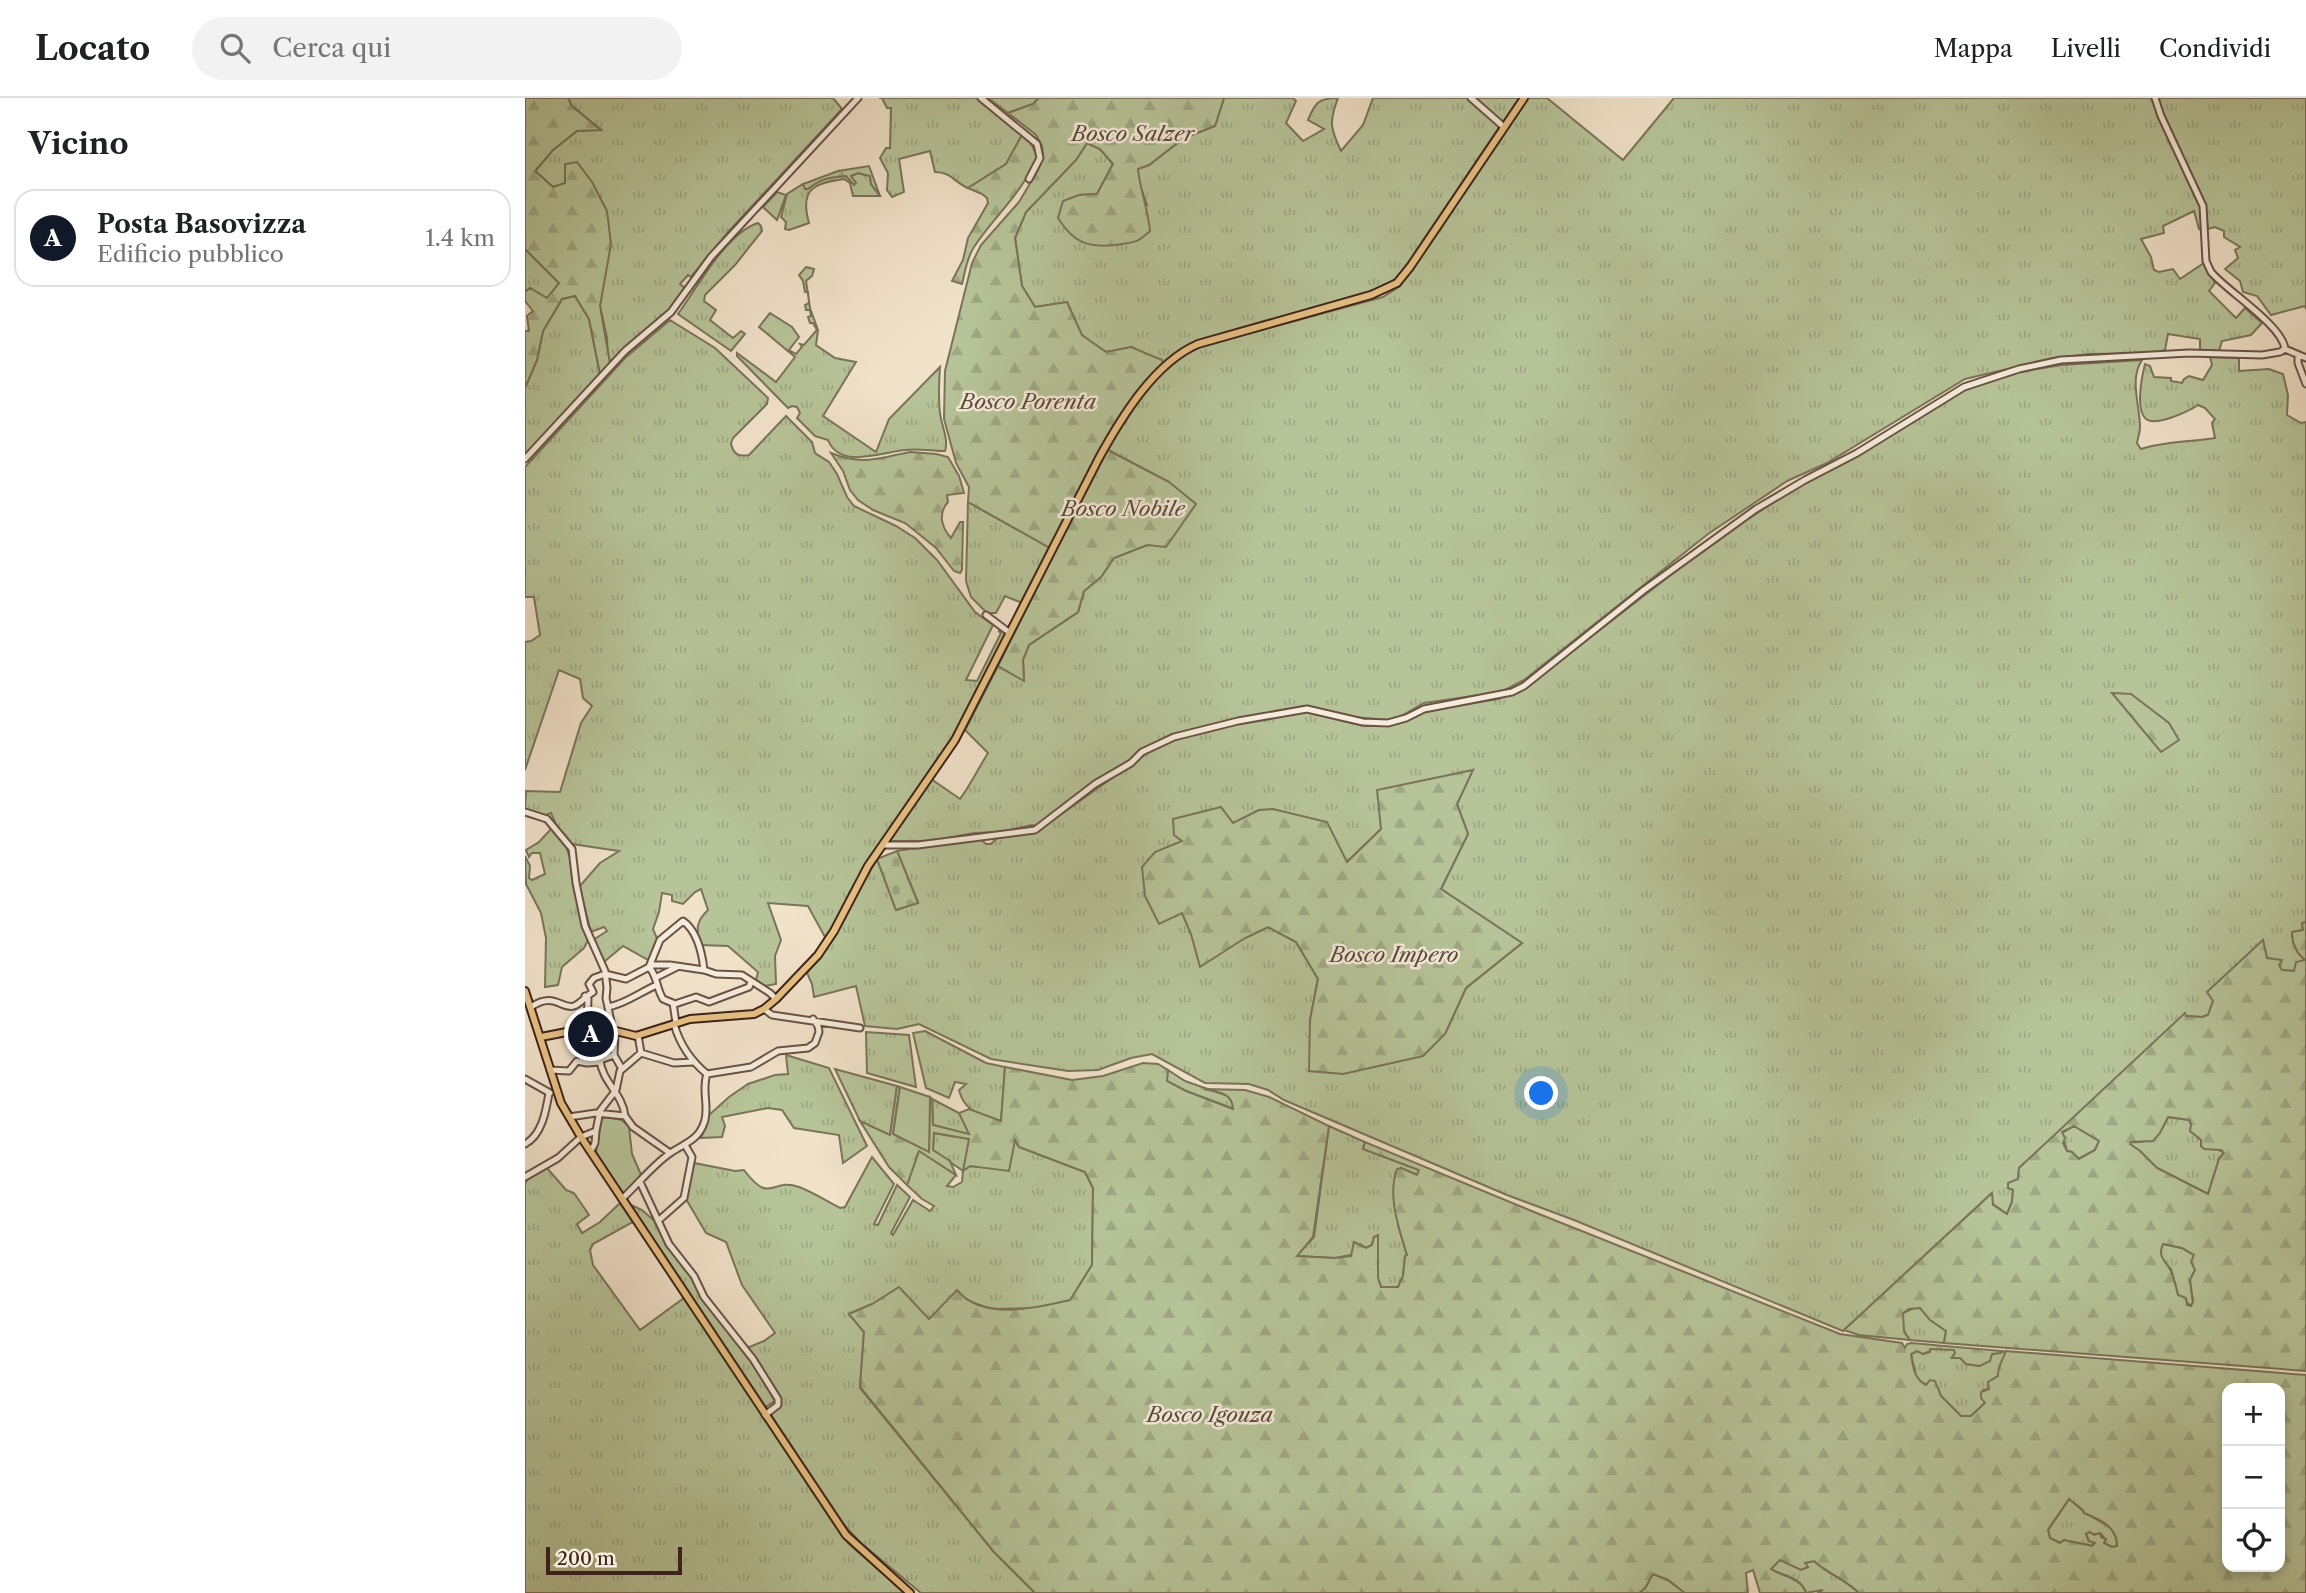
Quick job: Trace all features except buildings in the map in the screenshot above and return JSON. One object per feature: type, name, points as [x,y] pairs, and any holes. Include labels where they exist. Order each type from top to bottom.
[{"type":"main road","points":[[541,1037],[587,1028],[638,1035],[694,1018],[754,1014],[776,999],[818,956],[868,866],[955,740],[1105,447],[1166,364],[1198,344],[1371,295],[1397,283],[1524,98]]},
{"type":"main road","points":[[525,991],[558,1092],[581,1137],[846,1535],[910,1593]]},
{"type":"street","points":[[525,459],[625,351],[671,312],[711,257],[858,98]]},
{"type":"street","points":[[981,98],[1037,144],[1040,158],[1029,179]]},
{"type":"street","points":[[1471,98],[1504,127]]},
{"type":"street","points":[[2155,98],[2203,206],[2208,266],[2215,277],[2276,332],[2285,349]]},
{"type":"street","points":[[2285,349],[2306,358]]},
{"type":"street","points":[[883,845],[918,845],[1035,830],[1095,784],[1131,763],[1142,752],[1174,737],[1238,721],[1306,709],[1363,722],[1388,723],[1424,709],[1511,692],[1524,685],[1644,590],[1756,509],[1857,453],[1951,393],[1979,381],[2061,360],[2189,353],[2262,355],[2285,349]]},
{"type":"street","points":[[2298,355],[2298,363],[2306,384]]},
{"type":"street","points":[[986,615],[1010,633]]},
{"type":"street","points":[[525,812],[547,819],[572,849],[585,926],[605,974],[606,998],[614,1031],[614,1055],[622,1069]]},
{"type":"street","points":[[649,967],[660,940],[683,921],[695,933],[704,970]]},
{"type":"street","points":[[606,998],[593,992],[590,981],[605,974],[626,979],[649,967],[664,964],[716,974],[737,974],[776,999]]},
{"type":"street","points":[[649,967],[657,977],[657,985],[663,999],[673,1003],[696,997],[709,1002],[749,987],[751,982]]},
{"type":"street","points":[[657,977],[677,967]]},
{"type":"street","points":[[608,1007],[620,1004],[657,985]]},
{"type":"street","points":[[531,1007],[540,1001],[555,1000],[575,1006],[593,992]]},
{"type":"street","points":[[585,996],[588,999],[587,1028]]},
{"type":"street","points":[[673,1003],[677,1035],[693,1062],[707,1074],[751,1067],[778,1051],[808,1048],[815,1043],[819,1032],[813,1019]]},
{"type":"street","points":[[764,1009],[772,1015],[860,1028]]},
{"type":"street","points":[[638,1035],[641,1053]]},
{"type":"street","points":[[641,1053],[674,1063],[693,1062]]},
{"type":"street","points":[[590,1151],[595,1143],[600,1114],[616,1090],[622,1069],[641,1053]]},
{"type":"street","points":[[550,1070],[569,1071],[577,1061],[600,1062],[614,1055]]},
{"type":"street","points":[[600,1062],[606,1080],[616,1090],[625,1116],[633,1127],[670,1153]]},
{"type":"street","points":[[622,1199],[670,1153],[696,1137],[705,1122],[704,1086],[707,1074]]},
{"type":"street","points":[[525,1079],[549,1093],[558,1092]]},
{"type":"street","points":[[525,1143],[536,1134],[542,1122],[549,1093]]},
{"type":"street","points":[[569,1117],[600,1114],[625,1116]]},
{"type":"street","points":[[525,1177],[560,1157],[581,1137],[596,1131]]},
{"type":"street","points":[[658,1221],[684,1199],[692,1157],[685,1145]]},
{"type":"street","points":[[640,1182],[665,1237],[694,1276],[704,1297],[753,1359],[778,1399],[778,1405],[765,1415]]},
{"type":"green space","points":[[525,98],[568,98],[572,106],[601,130],[577,131],[553,150],[535,171],[553,187],[565,183],[565,164],[577,162],[592,182],[607,211],[611,244],[600,306],[610,363],[600,374],[589,319],[575,296],[562,299],[543,331],[537,360],[525,388],[525,331],[529,331],[527,316],[533,311],[525,301],[525,292],[530,288],[547,298],[559,283],[525,249]]},
{"type":"green space","points":[[568,98],[833,98],[842,109],[729,231],[691,277],[688,275],[680,284],[685,288],[665,315],[608,363],[607,338],[600,306],[602,287],[565,183],[553,187],[535,171],[553,150],[577,131],[600,129],[572,106]]},
{"type":"green space","points":[[882,98],[976,98],[1022,135],[1006,164],[968,188],[949,175],[935,172],[930,151],[899,159],[904,192],[892,197],[887,190],[888,173],[880,158],[886,148],[890,148],[891,108],[887,108]]},
{"type":"green space","points":[[988,98],[1039,98],[1033,104],[1008,113]]},
{"type":"green space","name":"Bosco Porenta","points":[[1039,98],[1224,98],[1215,126],[1184,138],[1149,165],[1138,169],[1150,231],[1141,238],[1115,245],[1089,244],[1069,233],[1058,218],[1063,201],[1079,195],[1097,194],[1113,164],[1100,149],[1087,143],[1076,160],[1026,212],[1015,238],[1022,286],[1035,307],[1067,302],[1082,335],[1106,352],[1131,347],[1162,360],[1163,365],[1106,439],[1050,548],[968,502],[969,487],[956,463],[944,419],[945,371],[972,263],[981,245],[1019,202],[1043,157],[1042,146],[1036,135],[1008,113],[1033,104]]},
{"type":"green space","points":[[1224,98],[1293,98],[1296,101],[1286,123],[1303,141],[1324,129],[1308,120],[1315,106],[1322,100],[1338,98],[1332,125],[1341,151],[1363,125],[1373,98],[1467,98],[1500,126],[1397,278],[1381,288],[1203,339],[1180,350],[1163,365],[1132,347],[1106,352],[1082,336],[1067,302],[1035,307],[1022,286],[1015,238],[1026,212],[1076,160],[1087,143],[1100,149],[1113,164],[1097,194],[1079,195],[1147,205],[1137,169],[1149,165],[1184,138],[1215,126]]},
{"type":"green space","points":[[1474,98],[1519,98],[1503,123]]},
{"type":"green space","points":[[1527,98],[1547,98],[1623,160],[1674,98],[2151,98],[2198,198],[2203,227],[2199,229],[2194,211],[2163,226],[2164,233],[2141,239],[2151,257],[2154,270],[2159,272],[2173,269],[2180,279],[2204,263],[2215,283],[2209,291],[2236,318],[2245,308],[2262,323],[2251,335],[2222,341],[2219,351],[2200,350],[2200,339],[2168,334],[2165,350],[2155,353],[2090,354],[2054,358],[1965,379],[1827,463],[1787,481],[1708,534],[1524,680],[1501,692],[1424,703],[1388,720],[1352,717],[1303,706],[1172,734],[1139,751],[1130,761],[1091,784],[1037,826],[931,841],[888,841],[931,779],[960,799],[968,788],[988,753],[965,730],[998,666],[1024,680],[1023,660],[1029,645],[1078,612],[1084,591],[1101,577],[1114,558],[1147,545],[1169,482],[1106,449],[1125,419],[1159,376],[1186,354],[1202,346],[1383,297],[1400,286]]},
{"type":"green space","points":[[2158,98],[2306,98],[2306,309],[2305,306],[2271,315],[2257,296],[2243,292],[2240,281],[2225,269],[2238,258],[2235,250],[2240,247],[2224,237],[2224,231],[2215,227],[2208,229],[2205,205],[2161,112]]},
{"type":"green space","points":[[1022,135],[1030,141],[1037,156],[1031,169],[972,251],[962,284],[952,281],[963,260],[968,238],[988,203],[982,194],[968,188],[1006,164]]},
{"type":"green space","points":[[869,166],[880,196],[871,184],[870,176],[858,173],[851,176],[856,183],[854,185],[846,176],[825,179],[808,189],[805,189],[803,184],[838,171]]},
{"type":"green space","points":[[858,173],[870,176],[871,184],[880,196],[853,196],[850,183],[844,179],[818,185],[812,189],[806,202],[809,223],[785,229],[786,222],[781,217],[787,194],[803,184],[805,188],[826,177],[846,176],[851,181],[851,176]]},
{"type":"green space","points":[[777,192],[786,195],[777,220],[763,207]]},
{"type":"green space","points":[[758,223],[762,231],[735,265],[705,295],[704,301],[716,310],[710,320],[733,338],[741,331],[745,334],[731,351],[678,314],[724,249],[746,229]]},
{"type":"green space","points":[[525,249],[559,283],[547,299],[530,288],[525,292]]},
{"type":"green space","points":[[806,267],[814,269],[812,276],[806,281],[808,292],[805,292],[799,275]]},
{"type":"green space","points":[[575,296],[589,319],[600,374],[525,455],[525,388],[537,360],[543,331],[562,299]]},
{"type":"green space","points":[[809,298],[818,330],[816,345],[835,358],[856,362],[823,416],[876,452],[889,419],[940,367],[939,401],[945,451],[910,449],[862,457],[842,454],[834,449],[828,440],[815,436],[797,418],[800,413],[797,407],[788,408],[737,356],[737,353],[776,382],[795,357],[759,327],[770,313],[792,327],[799,337],[789,350],[796,354],[802,347],[800,344],[804,345],[817,330],[813,323],[810,323],[810,310],[806,310],[805,305],[809,303]]},
{"type":"green space","points":[[670,320],[715,348],[768,398],[767,404],[733,438],[731,443],[735,452],[742,456],[749,455],[786,416],[812,442],[815,453],[829,462],[854,506],[915,538],[937,560],[975,612],[993,625],[966,680],[977,681],[1001,633],[998,631],[1006,635],[957,730],[862,870],[826,939],[808,906],[768,903],[781,940],[775,956],[776,984],[765,986],[756,980],[758,972],[728,946],[700,945],[698,926],[708,910],[701,889],[683,904],[672,901],[672,895],[662,893],[653,929],[658,941],[650,961],[623,946],[604,962],[593,940],[607,931],[604,927],[591,932],[579,887],[600,863],[619,851],[572,844],[558,829],[551,813],[543,816],[525,810],[526,791],[560,792],[581,723],[592,706],[583,698],[580,679],[559,670],[525,770],[525,642],[540,635],[534,597],[525,597],[525,467],[625,358]]},
{"type":"green space","points":[[2210,357],[2239,358],[2239,371],[2269,369],[2283,374],[2288,395],[2287,415],[2301,423],[2306,422],[2306,922],[2302,923],[2303,930],[2292,932],[2298,953],[2305,960],[2294,971],[2282,970],[2279,965],[2281,961],[2267,958],[2263,941],[2213,1001],[2208,1015],[2186,1016],[2019,1168],[2018,1179],[2008,1188],[2013,1189],[2007,1214],[1993,1204],[1991,1194],[1843,1331],[1507,1195],[1284,1100],[1268,1090],[1249,1084],[1205,1083],[1152,1054],[1131,1058],[1098,1070],[1068,1071],[991,1059],[919,1024],[897,1029],[865,1026],[856,986],[814,997],[807,973],[828,946],[877,859],[896,910],[918,902],[897,851],[979,838],[986,844],[991,844],[998,837],[1036,832],[1150,751],[1171,740],[1231,725],[1307,712],[1364,726],[1390,726],[1425,711],[1498,699],[1529,685],[1717,539],[1782,497],[1841,465],[1969,387],[2023,371],[2062,365],[2142,360],[2136,376],[2140,427],[2137,443],[2141,449],[2215,438],[2212,423],[2215,419],[2205,408],[2198,405],[2172,417],[2151,421],[2143,415],[2140,401],[2145,364],[2150,366],[2154,377],[2171,378],[2171,381],[2182,383],[2189,376],[2203,380],[2212,365]],"holes":[[[1472,771],[1457,804],[1468,834],[1441,889],[1522,943],[1466,988],[1445,1034],[1310,1020],[1318,979],[1296,942],[1268,927],[1245,938],[1191,934],[1182,912],[1183,841],[1174,835],[1174,819],[1233,824],[1259,810],[1347,862],[1381,829]]]},
{"type":"green space","name":"Bosco Nobile","points":[[1106,449],[1169,482],[1196,504],[1166,547],[1147,545],[1114,558],[1101,577],[1084,591],[1078,612],[1029,645],[1023,660],[1024,681],[998,666]]},
{"type":"green space","points":[[910,452],[948,457],[959,476],[964,493],[947,495],[948,502],[942,515],[943,525],[951,538],[960,522],[963,522],[960,573],[954,571],[936,548],[905,523],[873,510],[858,500],[831,453],[862,460]]},
{"type":"green space","points":[[968,502],[1050,548],[1022,603],[1005,596],[996,613],[987,613],[971,597],[966,581]]},
{"type":"green space","points":[[2112,693],[2131,694],[2169,723],[2179,740],[2161,752]]},
{"type":"green space","name":"Bosco Impero","points":[[1473,770],[1457,804],[1468,834],[1441,889],[1522,943],[1466,988],[1445,1034],[1423,1056],[1343,1074],[1309,1071],[1310,1020],[1318,979],[1296,942],[1268,927],[1245,938],[1200,967],[1182,913],[1159,924],[1145,896],[1142,867],[1155,852],[1182,841],[1174,835],[1173,819],[1221,807],[1233,823],[1259,810],[1273,809],[1327,822],[1347,862],[1381,829],[1377,790]]},
{"type":"green space","points":[[552,828],[564,841],[570,858],[583,929],[588,940],[584,948],[562,967],[558,985],[545,987],[546,938],[541,913],[526,884],[525,856],[530,866],[529,878],[532,880],[545,874],[540,853],[532,853],[529,857],[526,850],[539,842]]},
{"type":"green space","points":[[897,851],[918,903],[896,910],[877,859]]},
{"type":"green space","points":[[2306,922],[2306,1371],[1944,1343],[1946,1331],[1930,1320],[1920,1308],[1909,1309],[1903,1313],[1904,1332],[1910,1340],[1859,1335],[1844,1330],[1992,1193],[1993,1205],[2007,1214],[2013,1190],[2008,1188],[2008,1183],[2018,1179],[2019,1168],[2185,1013],[2186,1016],[2208,1015],[2213,1001],[2207,992],[2263,940],[2267,958],[2282,960],[2279,965],[2282,970],[2294,971],[2296,962],[2305,960],[2298,953],[2292,932],[2303,930],[2302,923]],"holes":[[[2168,1117],[2189,1120],[2190,1131],[2201,1140],[2204,1149],[2221,1150],[2224,1153],[2219,1159],[2208,1194],[2157,1168],[2130,1144],[2153,1141]],[[2074,1126],[2099,1141],[2095,1150],[2079,1159],[2067,1151],[2063,1143],[2065,1138],[2062,1132]],[[2163,1244],[2182,1248],[2194,1255],[2191,1262],[2195,1270],[2190,1280],[2193,1302],[2191,1306],[2187,1305],[2186,1298],[2178,1295],[2161,1248]]]},
{"type":"green space","points":[[925,1031],[986,1063],[1005,1067],[1001,1122],[969,1108],[959,1090],[966,1084],[955,1082],[949,1098],[926,1088],[913,1033]]},
{"type":"green space","points":[[866,1032],[909,1035],[916,1087],[867,1073]]},
{"type":"green space","points":[[786,1055],[829,1068],[867,1146],[843,1163],[839,1135],[794,1128],[782,1110],[768,1108],[722,1117],[725,1126],[722,1137],[701,1138],[709,1115],[729,1097],[748,1084],[775,1075],[788,1074]]},
{"type":"green space","name":"Bosco Igouza","points":[[1143,1063],[1158,1064],[1168,1070],[1167,1081],[1233,1109],[1228,1096],[1204,1089],[1245,1090],[1269,1097],[1329,1126],[1313,1237],[1297,1256],[1351,1256],[1354,1242],[1366,1248],[1372,1245],[1374,1237],[1378,1235],[1378,1278],[1381,1287],[1398,1287],[1407,1255],[1394,1201],[1397,1169],[1401,1168],[1417,1175],[1419,1170],[1363,1149],[1365,1142],[1840,1334],[1902,1343],[1905,1348],[1911,1343],[2002,1351],[1992,1354],[1990,1361],[1980,1366],[1966,1364],[1960,1358],[1952,1358],[1954,1350],[1930,1349],[1923,1354],[1917,1351],[1911,1354],[1919,1379],[1926,1385],[1930,1380],[1935,1381],[1941,1396],[1961,1416],[1971,1416],[1985,1403],[1981,1392],[1989,1389],[1988,1382],[1998,1376],[2006,1351],[2306,1375],[2306,1593],[1859,1593],[1814,1561],[1805,1563],[1808,1567],[1801,1570],[1780,1560],[1771,1569],[1801,1584],[1806,1593],[1760,1593],[1753,1570],[1746,1573],[1748,1593],[1685,1593],[1668,1580],[1653,1574],[1639,1593],[1035,1593],[994,1552],[860,1387],[864,1332],[849,1314],[872,1304],[899,1287],[929,1319],[957,1290],[980,1306],[995,1309],[1026,1309],[1070,1300],[1092,1265],[1093,1188],[1085,1172],[1019,1147],[1015,1140],[1009,1171],[970,1166],[963,1171],[969,1139],[934,1133],[933,1150],[950,1161],[956,1175],[919,1151],[907,1185],[889,1167],[860,1121],[890,1135],[897,1086],[900,1087],[893,1134],[929,1151],[930,1097],[933,1125],[969,1134],[959,1113],[969,1109],[1001,1121],[1005,1067],[1072,1080],[1103,1076]],"holes":[[[2069,1499],[2111,1529],[2117,1546],[2104,1543],[2106,1539],[2101,1537],[2100,1533],[2086,1534],[2089,1541],[2095,1543],[2092,1546],[2064,1540],[2060,1543],[2050,1538],[2048,1530]]]},
{"type":"green space","points":[[835,1069],[897,1086],[890,1136],[860,1121]]},
{"type":"green space","points":[[1168,1070],[1185,1081],[1228,1096],[1233,1101],[1234,1109],[1166,1081]]},
{"type":"green space","points":[[900,1087],[930,1097],[929,1152],[893,1134]]},
{"type":"green space","points":[[932,1099],[959,1113],[970,1135],[933,1125]]},
{"type":"green space","points":[[602,1116],[622,1120],[629,1127],[632,1154],[642,1177],[625,1194],[596,1152]]},
{"type":"green space","points":[[2168,1117],[2189,1120],[2198,1138],[2224,1153],[2219,1159],[2208,1194],[2157,1168],[2129,1144],[2154,1137]]},
{"type":"green space","points":[[1329,1126],[1365,1142],[1363,1149],[1419,1170],[1418,1175],[1401,1168],[1398,1225],[1407,1255],[1398,1287],[1381,1287],[1378,1278],[1378,1236],[1374,1237],[1372,1245],[1366,1248],[1360,1244],[1351,1255],[1335,1258],[1296,1256],[1314,1237]]},
{"type":"green space","points":[[2074,1126],[2099,1141],[2095,1150],[2078,1159],[2072,1152],[2067,1151],[2062,1133]]},
{"type":"green space","points":[[934,1133],[970,1139],[964,1170],[970,1166],[986,1167],[1014,1139],[1019,1147],[1085,1172],[1093,1188],[1092,1265],[1070,1301],[1036,1308],[992,1309],[965,1300],[929,1319],[872,1304],[849,1314],[864,1332],[860,1388],[994,1552],[1035,1593],[921,1593],[861,1543],[845,1526],[768,1415],[781,1404],[747,1348],[775,1333],[742,1285],[726,1242],[706,1233],[686,1199],[694,1163],[735,1171],[744,1170],[753,1181],[766,1189],[782,1185],[799,1187],[840,1208],[845,1207],[872,1157],[894,1184],[874,1224],[878,1225],[897,1185],[910,1197],[891,1233],[893,1235],[913,1200],[930,1211],[934,1206],[907,1185],[919,1150],[956,1175],[947,1186],[953,1187],[962,1182],[963,1171],[933,1150]]},
{"type":"green space","points":[[547,1168],[566,1190],[574,1193],[589,1215],[577,1224],[582,1233],[600,1222],[620,1203],[633,1222],[593,1244],[590,1250],[593,1265],[640,1330],[684,1298],[848,1543],[905,1593],[525,1593],[525,1184],[528,1178]]},
{"type":"green space","points":[[631,1205],[642,1210],[657,1223],[663,1238],[690,1274],[719,1321],[748,1356],[776,1400],[764,1408]]},
{"type":"green space","points":[[2163,1244],[2182,1248],[2194,1255],[2195,1270],[2190,1280],[2193,1302],[2191,1306],[2178,1295],[2171,1269],[2161,1259],[2160,1250]]},
{"type":"green space","points":[[1916,1307],[1946,1331],[1944,1343],[1910,1340],[1907,1337],[1903,1327],[1903,1313]]},
{"type":"green space","points":[[1930,1348],[1954,1350],[1956,1352],[1952,1357],[1961,1358],[1966,1364],[1980,1366],[1992,1354],[2006,1351],[1998,1376],[1992,1380],[1989,1389],[1983,1390],[1986,1402],[1971,1416],[1961,1416],[1941,1396],[1938,1388],[1920,1382],[1916,1376],[1911,1354],[1917,1351],[1923,1354],[1930,1352]]},
{"type":"green space","points":[[2069,1499],[2112,1530],[2117,1546],[2104,1543],[2106,1540],[2101,1534],[2086,1534],[2089,1541],[2095,1543],[2092,1546],[2064,1540],[2060,1543],[2050,1538],[2048,1530]]},
{"type":"green space","points":[[1779,1560],[1804,1563],[1814,1561],[1859,1593],[1818,1593],[1823,1590],[1806,1593],[1796,1580],[1771,1569]]},
{"type":"green space","points":[[1653,1574],[1668,1580],[1685,1593],[1639,1593]]},
{"type":"place","name":"Posta Basovizza","points":[[591,1034]]},
{"type":"park label","name":"Bosco Salzer","points":[[1133,133]]}]
